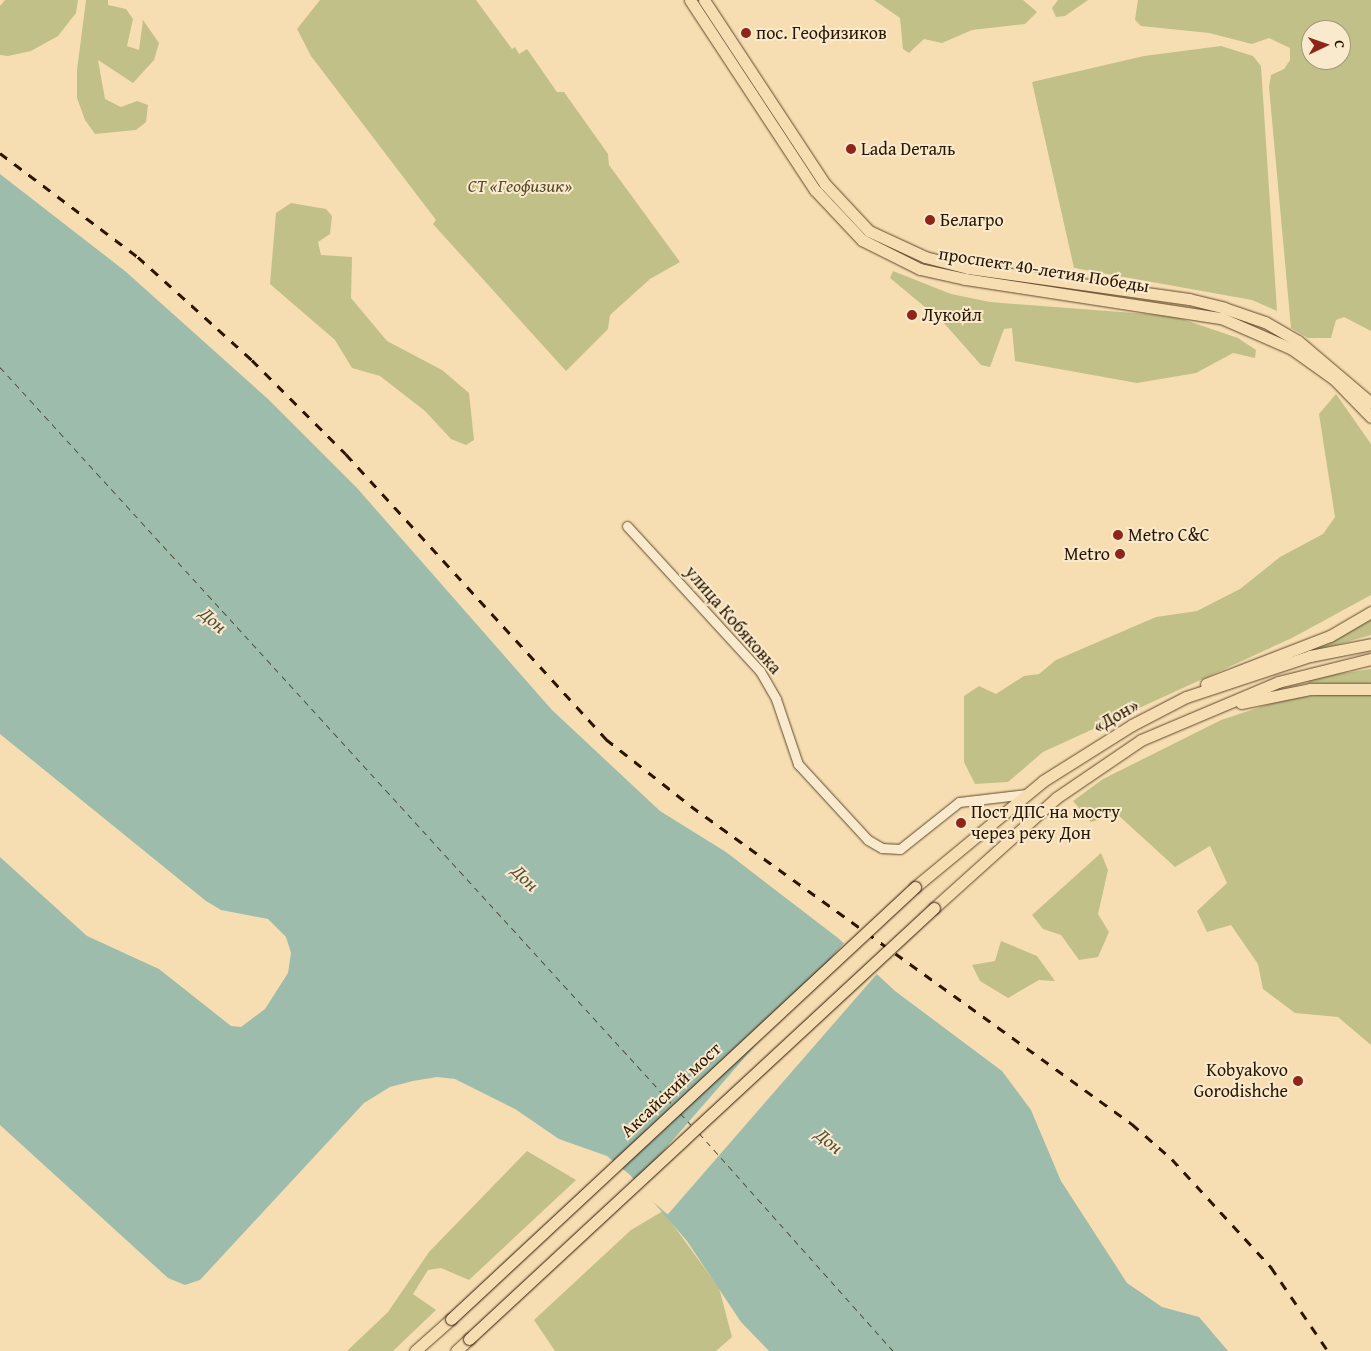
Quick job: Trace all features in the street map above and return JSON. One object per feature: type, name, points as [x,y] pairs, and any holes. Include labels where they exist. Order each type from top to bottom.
[{"type":"main road","name":"проспект 40-летия Победы","points":[[690,0],[839,211],[862,240],[920,269],[965,279],[1186,309],[1261,332],[1334,379],[1371,417]]},
{"type":"main road","name":"проспект 40-летия Победы","points":[[704,0],[839,211],[869,231],[925,257],[968,268],[1189,299],[1265,322],[1340,372],[1371,403]]},
{"type":"main road","points":[[1186,697],[1198,687],[1330,636],[1371,612]]},
{"type":"main road","name":"«Дон»","points":[[915,887],[1028,794],[1132,725],[1186,697],[1310,656],[1371,644]]},
{"type":"main road","name":"«Дон»","points":[[456,1351],[934,908],[1056,798],[1141,740],[1177,724],[1278,682],[1371,660]]},
{"type":"main road","points":[[1177,724],[1277,693],[1371,689]]},
{"type":"main road","name":"Аксайский мост","points":[[415,1351],[915,887]]},
{"type":"street","name":"улица Кобяковка","points":[[627,526],[760,671],[776,699],[798,764],[868,840],[882,848],[900,849],[959,802],[1028,794]]},
{"type":"green space","points":[[5,0],[78,0],[76,13],[58,36],[31,51],[8,56],[0,55],[0,6]]},
{"type":"green space","points":[[86,0],[108,0],[108,5],[126,9],[133,19],[127,46],[139,50],[143,20],[159,43],[154,60],[133,83],[98,60],[105,99],[121,107],[137,101],[148,105],[146,122],[136,130],[95,134],[85,120],[77,98],[77,70]]},
{"type":"green space","name":"СТ «Геофизик»","points":[[320,0],[476,0],[512,49],[515,47],[519,54],[527,49],[557,92],[564,92],[608,154],[609,165],[680,262],[650,279],[610,315],[608,329],[566,371],[433,224],[436,220],[311,56],[297,29]]},
{"type":"green space","points":[[874,0],[1023,0],[1037,12],[1025,24],[972,30],[942,43],[924,39],[909,53],[903,49],[900,18]]},
{"type":"green space","points":[[1058,0],[1088,0],[1065,16],[1056,17],[1052,8]]},
{"type":"green space","points":[[1138,0],[1371,0],[1371,331],[1344,317],[1336,320],[1331,338],[1308,338],[1291,328],[1269,87],[1271,75],[1284,69],[1290,60],[1290,48],[1269,38],[1252,44],[1209,33],[1141,26],[1135,20]]},
{"type":"green space","points":[[1221,46],[1253,56],[1261,66],[1277,311],[1252,300],[1074,268],[1032,82],[1144,56]]},
{"type":"green space","points":[[291,203],[326,209],[332,216],[330,234],[318,242],[321,255],[352,257],[351,298],[387,341],[442,370],[469,393],[474,440],[466,445],[451,439],[425,411],[380,376],[352,368],[335,340],[270,284],[276,213]]},
{"type":"green space","points":[[893,271],[951,294],[990,302],[1173,316],[1238,338],[1256,350],[1255,358],[1233,353],[1196,373],[1137,383],[1015,361],[1012,328],[1004,329],[990,367],[981,365],[943,322],[890,278]]},
{"type":"green space","points":[[1336,394],[1371,444],[1371,595],[1292,638],[1043,752],[1008,782],[975,784],[964,762],[964,696],[979,686],[996,694],[1024,676],[1039,674],[1056,660],[1156,617],[1197,611],[1240,589],[1280,557],[1323,534],[1335,517],[1319,414]]},
{"type":"green space","points":[[1371,616],[1371,635],[1293,657]]},
{"type":"green space","points":[[1371,669],[1371,683],[1307,683],[1312,678]]},
{"type":"green space","points":[[1338,693],[1371,693],[1371,1045],[1338,1017],[1295,1013],[1263,989],[1258,964],[1231,925],[1207,932],[1197,911],[1227,883],[1210,846],[1175,867],[1117,814],[1091,822],[1073,801],[1103,779],[1221,720],[1285,699]]},
{"type":"green space","points":[[1101,853],[1108,870],[1098,914],[1109,932],[1098,957],[1079,960],[1061,935],[1043,929],[1032,915]]},
{"type":"green space","points":[[1001,941],[1037,956],[1055,981],[1039,980],[1008,998],[980,981],[972,965],[995,961]]},
{"type":"green space","points":[[527,1151],[576,1180],[469,1280],[441,1268],[428,1270],[413,1294],[436,1310],[393,1351],[347,1351],[388,1312],[429,1252]]},
{"type":"green space","points":[[663,1211],[719,1288],[732,1337],[716,1351],[555,1351],[534,1320],[631,1230]]},
{"type":"water","name":"Дон","points":[[0,174],[125,271],[268,399],[357,488],[552,710],[660,811],[726,852],[838,938],[895,991],[1002,1071],[1031,1110],[1061,1181],[1127,1283],[1162,1307],[1199,1317],[1228,1351],[769,1351],[741,1322],[687,1241],[630,1175],[607,1156],[559,1139],[515,1109],[455,1079],[437,1077],[390,1087],[364,1103],[200,1280],[185,1285],[168,1278],[0,1125],[0,857],[87,936],[159,969],[231,1026],[241,1027],[265,1009],[288,973],[291,953],[286,937],[268,919],[221,910],[206,901],[0,734]]},
{"type":"pier","points":[[845,942],[879,972],[668,1215],[634,1185]]},
{"type":"ferry route","points":[[0,367],[673,1105]]},
{"type":"ferry route","points":[[680,1113],[691,1125]]},
{"type":"ferry route","points":[[699,1133],[893,1351]]},
{"type":"railway","points":[[0,153],[138,257],[252,360],[346,454],[606,739],[691,806],[1132,1124],[1172,1159],[1271,1267],[1328,1351]]},
{"type":"place","name":"пос. Геофизиков","points":[[746,33]]},
{"type":"place","name":"Lada Dеталь","points":[[851,149]]},
{"type":"place","name":"Белагро","points":[[930,220]]},
{"type":"place","name":"Лукойл","points":[[912,315]]},
{"type":"place","name":"Metro C&C","points":[[1118,535]]},
{"type":"place","name":"Metro","points":[[1120,554]]},
{"type":"place","name":"Пост ДПС на мосту через реку Дон","points":[[961,823]]},
{"type":"place","name":"Kobyakovo Gorodishche","points":[[1298,1081]]}]
